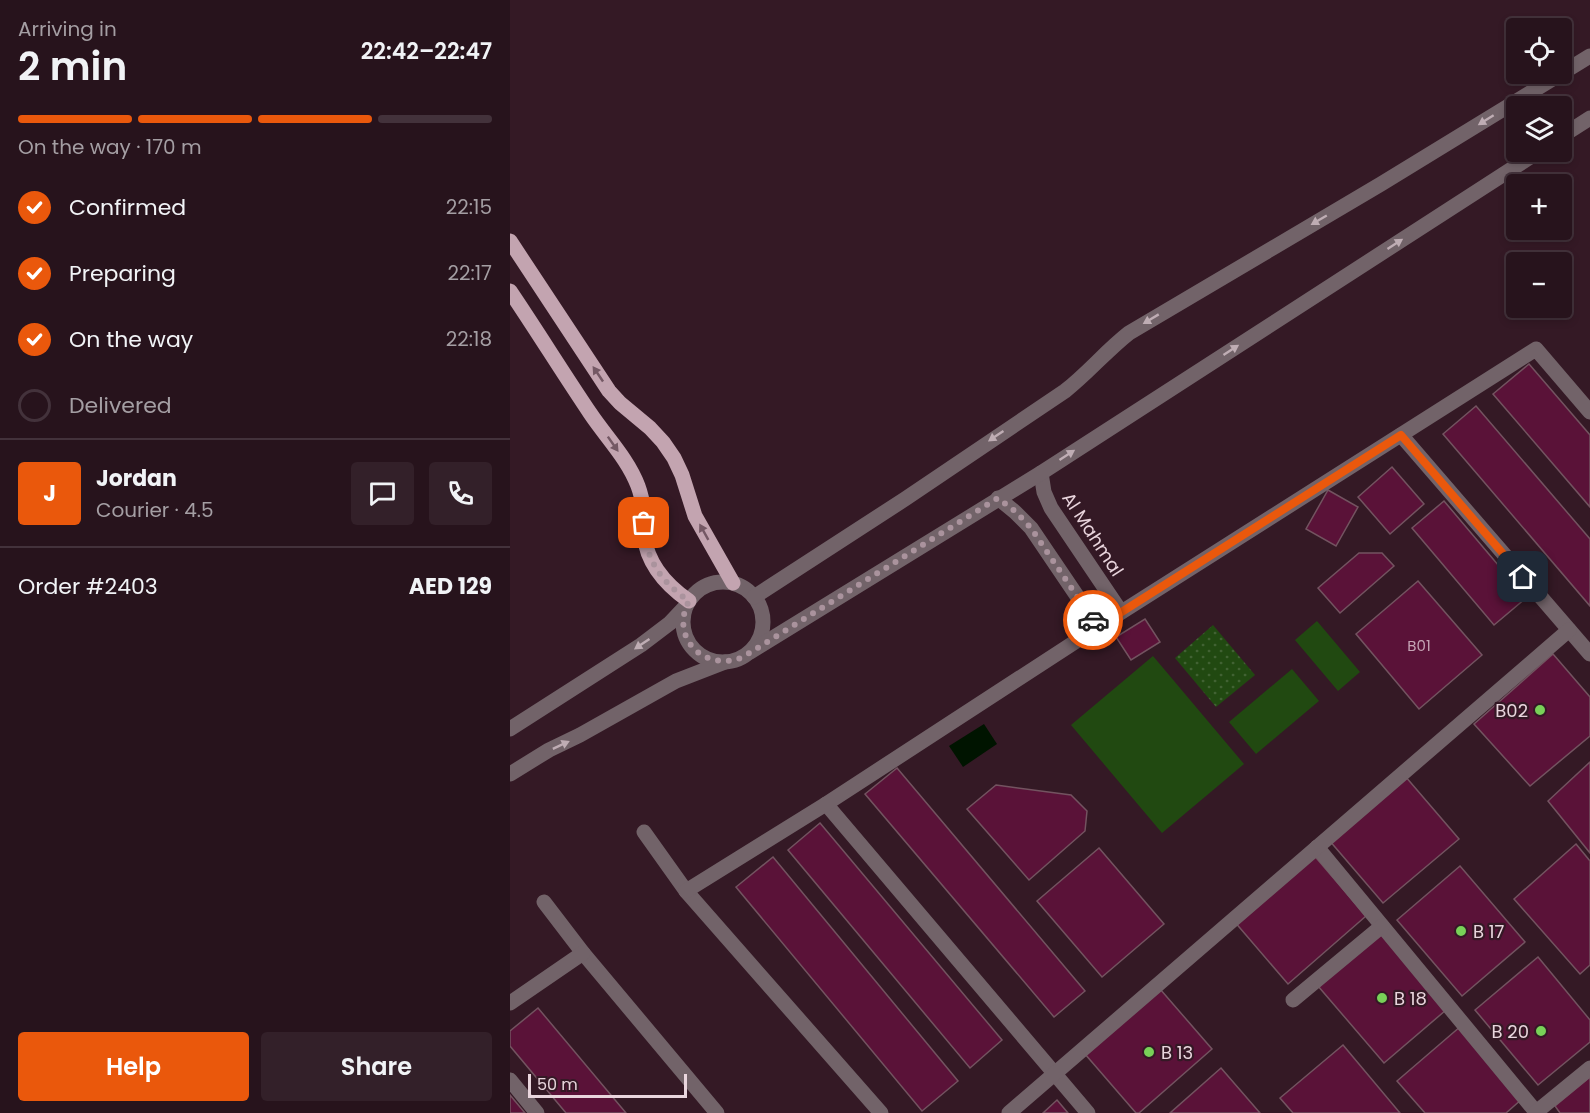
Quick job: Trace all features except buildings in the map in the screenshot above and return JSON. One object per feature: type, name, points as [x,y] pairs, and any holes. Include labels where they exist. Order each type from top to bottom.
[{"type":"main road","points":[[510,241],[609,391],[650,428],[669,450],[682,475],[695,516],[733,583]]},
{"type":"main road","points":[[510,291],[627,464],[638,486],[644,510],[644,535],[654,567],[663,580],[687,604]]},
{"type":"street","points":[[754,597],[1065,391],[1115,343],[1129,333],[1400,173],[1590,57]]},
{"type":"street","points":[[1572,130],[1590,118]]},
{"type":"street","points":[[510,774],[549,750],[588,731],[676,681],[735,660],[750,652],[1041,473],[1523,162]]},
{"type":"street","points":[[686,891],[826,804],[1121,612],[1536,349],[1590,412]]},
{"type":"street","points":[[1401,435],[1590,654]]},
{"type":"street","name":"Al Mahmal","points":[[1041,473],[1044,492],[1052,508],[1121,612]]},
{"type":"street","points":[[998,498],[1024,520],[1098,627]]},
{"type":"street","points":[[1041,542],[1065,528]]},
{"type":"street","points":[[510,729],[641,645],[670,622],[695,593],[712,583],[733,583],[754,597],[762,612],[763,621],[760,638],[750,652]]},
{"type":"street","points":[[687,604],[683,618],[684,630],[694,650],[704,657],[727,662]]},
{"type":"street","points":[[1008,1113],[1569,630]]},
{"type":"street","points":[[826,804],[1089,1113]]},
{"type":"street","points":[[644,832],[686,891],[882,1113]]},
{"type":"street","points":[[1317,847],[1535,1112],[1590,1068]]},
{"type":"street","points":[[544,902],[582,952],[717,1113]]},
{"type":"street","points":[[1293,1000],[1382,926]]},
{"type":"street","points":[[510,1003],[582,952]]},
{"type":"street","points":[[510,1080],[537,1113]]},
{"type":"green space","points":[[1317,621],[1360,672],[1338,691],[1295,640]]},
{"type":"green space","points":[[1213,625],[1255,675],[1216,707],[1175,658]]},
{"type":"green space","points":[[1153,656],[1244,764],[1162,833],[1071,725]]},
{"type":"green space","points":[[1292,669],[1319,701],[1256,754],[1229,722]]},
{"type":"shaded area","points":[[984,724],[997,744],[963,767],[949,746]]},
{"type":"way so far","points":[[644,523],[644,535],[654,567],[675,592],[689,601],[683,618],[688,641],[694,650],[715,661],[727,662],[743,657],[998,498],[1031,528],[1093,620]]},
{"type":"place","name":"B02","points":[[1540,710]]},
{"type":"place","name":"B 17","points":[[1461,931]]},
{"type":"place","name":"B 18","points":[[1382,998]]},
{"type":"place","name":"B 20","points":[[1541,1031]]},
{"type":"place","name":"B 13","points":[[1149,1052]]},
{"type":"route","points":[[1093,620],[1098,627],[1401,435],[1523,577]]}]
